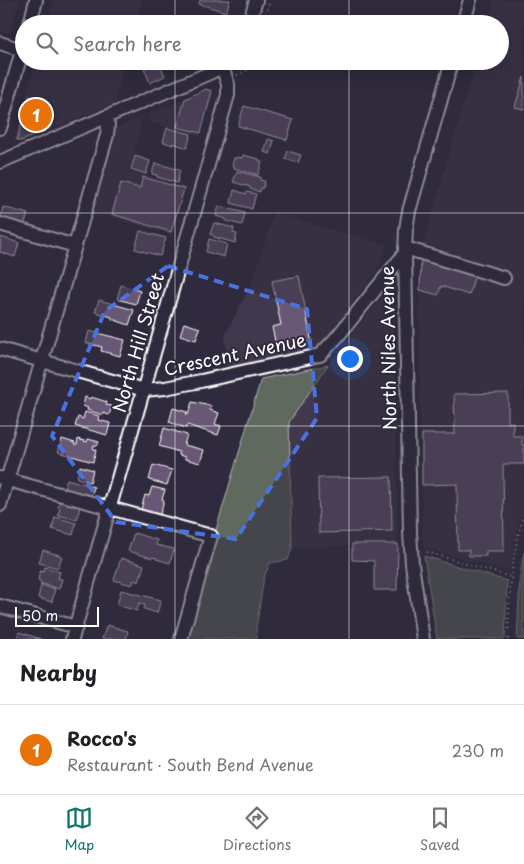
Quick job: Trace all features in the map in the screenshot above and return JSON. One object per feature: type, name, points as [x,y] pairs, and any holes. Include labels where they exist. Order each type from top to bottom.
[{"type":"street","points":[[32,15],[36,0]]},
{"type":"street","points":[[252,15],[256,0]]},
{"type":"street","points":[[466,15],[470,0]]},
{"type":"street","points":[[0,43],[15,46]]},
{"type":"street","points":[[0,128],[16,70]]},
{"type":"street","points":[[0,162],[106,118],[213,70]]},
{"type":"street","name":"North Hill Street","points":[[74,633],[228,95],[227,70]]},
{"type":"street","name":"North Niles Avenue","points":[[423,639],[412,564],[410,532],[405,250],[406,229],[410,211],[449,70]]},
{"type":"street","points":[[0,505],[4,479],[42,362],[107,135],[108,125],[106,118]]},
{"type":"street","points":[[0,224],[75,246]]},
{"type":"street","points":[[405,250],[504,278]]},
{"type":"street","name":"Crescent Avenue","points":[[0,349],[144,390],[165,388],[320,355],[337,337],[405,250]]},
{"type":"street","points":[[4,479],[211,536],[181,639]]},
{"type":"street","points":[[0,606],[74,633]]},
{"type":"path","points":[[266,15],[270,0]]},
{"type":"path","points":[[234,76],[248,70]]},
{"type":"path","points":[[508,639],[511,577],[524,514]]},
{"type":"path","points":[[428,552],[511,577]]},
{"type":"highlighted area","points":[[168,266],[307,309],[317,418],[236,539],[116,522],[52,436],[105,311]]},
{"type":"shaded area","points":[[0,0],[20,0],[10,34],[0,31]]},
{"type":"shaded area","points":[[54,0],[142,0],[138,15],[50,15]]},
{"type":"shaded area","points":[[494,0],[524,0],[524,509],[519,521],[509,572],[423,547],[419,259],[473,70],[509,70],[509,15],[490,15]]},
{"type":"shaded area","points":[[33,70],[123,70],[114,104],[21,142],[14,140]]},
{"type":"shaded area","points":[[206,90],[213,92],[200,136],[148,122],[151,114]]},
{"type":"shaded area","points":[[143,116],[129,171],[185,187],[172,235],[89,211],[111,130]]},
{"type":"shaded area","points":[[274,213],[386,245],[376,272],[318,348],[227,368],[225,335],[252,282]]},
{"type":"shaded area","points":[[388,289],[393,289],[398,543],[292,548],[289,422],[328,365]]},
{"type":"green space","points":[[328,365],[289,422],[292,548],[288,560],[270,563],[264,577],[256,629],[257,639],[185,639],[261,379]]},
{"type":"green space","points":[[524,552],[524,639],[517,639],[520,576]]},
{"type":"green space","points":[[424,556],[507,581],[505,639],[437,639]]},
{"type":"building","points":[[200,0],[230,0],[226,12],[199,4]]},
{"type":"building","points":[[145,70],[162,70],[165,76],[150,83]]},
{"type":"building","points":[[524,77],[524,109],[515,107]]},
{"type":"building","points":[[206,89],[212,91],[201,133],[177,127],[185,99]]},
{"type":"building","points":[[29,96],[44,100],[41,110],[49,112],[47,119],[52,120],[50,129],[21,141],[17,140]]},
{"type":"building","points":[[244,106],[293,120],[287,140],[238,126]]},
{"type":"building","points":[[167,128],[191,134],[187,148],[163,142]]},
{"type":"building","points":[[268,139],[274,141],[270,154],[264,152]]},
{"type":"building","points":[[288,151],[301,155],[298,163],[285,159]]},
{"type":"building","points":[[243,155],[259,159],[262,162],[258,175],[232,166],[234,158],[242,158]]},
{"type":"building","points":[[135,156],[150,161],[146,174],[131,169]]},
{"type":"building","points":[[155,163],[180,170],[177,183],[152,174]]},
{"type":"building","points":[[237,171],[260,177],[260,180],[265,181],[260,192],[233,182]]},
{"type":"building","points":[[143,177],[184,189],[171,232],[112,214],[121,183],[140,188]]},
{"type":"building","points":[[234,190],[246,194],[247,192],[256,194],[252,209],[231,203]]},
{"type":"building","points":[[219,206],[245,213],[242,225],[216,216]]},
{"type":"building","points":[[3,207],[28,214],[24,225],[0,219]]},
{"type":"building","points":[[214,223],[234,228],[233,233],[237,234],[235,243],[210,234]]},
{"type":"building","points":[[140,231],[166,238],[160,256],[135,249]]},
{"type":"building","points":[[1,237],[19,243],[15,257],[0,252]]},
{"type":"building","points":[[209,239],[227,244],[224,257],[206,252]]},
{"type":"building","points":[[421,258],[475,275],[469,295],[441,286],[438,295],[420,290]]},
{"type":"building","points":[[299,276],[312,344],[277,350],[272,327],[281,325],[272,281]]},
{"type":"building","points":[[121,285],[140,291],[136,304],[117,299]]},
{"type":"building","points":[[99,300],[134,310],[129,325],[95,312]]},
{"type":"building","points":[[184,323],[200,328],[196,340],[180,335]]},
{"type":"building","points":[[89,331],[125,340],[120,356],[101,351],[102,347],[86,343]]},
{"type":"building","points":[[508,393],[508,423],[513,422],[513,436],[522,436],[524,464],[503,464],[504,551],[486,551],[486,556],[469,556],[469,550],[458,550],[457,484],[422,485],[422,434],[455,434],[454,394]]},
{"type":"building","points":[[85,397],[107,402],[106,405],[112,406],[109,415],[87,410],[88,408],[83,406]]},
{"type":"building","points":[[192,402],[211,406],[210,410],[219,413],[215,424],[221,426],[218,435],[187,425],[186,428],[169,422],[173,408],[187,412],[186,414],[188,415]]},
{"type":"building","points":[[85,412],[99,416],[98,420],[110,423],[107,435],[75,426],[78,417],[83,419]]},
{"type":"building","points":[[164,428],[187,435],[184,445],[204,450],[200,463],[185,459],[185,457],[179,455],[179,452],[159,446]]},
{"type":"building","points":[[62,439],[75,443],[74,445],[77,445],[78,439],[87,442],[88,439],[99,442],[97,446],[94,445],[93,449],[96,450],[93,462],[58,452]]},
{"type":"building","points":[[153,465],[172,470],[167,485],[149,480]]},
{"type":"building","points":[[80,466],[93,470],[90,482],[77,478]]},
{"type":"building","points":[[391,477],[392,531],[319,533],[318,478]]},
{"type":"building","points":[[67,479],[94,487],[90,499],[63,491]]},
{"type":"building","points":[[152,487],[165,490],[159,518],[140,513],[145,495],[149,496]]},
{"type":"building","points":[[60,501],[80,506],[77,520],[58,515]]},
{"type":"building","points":[[55,517],[76,523],[73,535],[52,529]]},
{"type":"building","points":[[134,533],[157,540],[156,545],[174,549],[170,563],[128,551]]},
{"type":"building","points":[[352,544],[398,544],[397,590],[374,590],[374,561],[352,560]]},
{"type":"building","points":[[43,550],[62,556],[58,568],[39,563]]},
{"type":"building","points":[[121,558],[144,565],[139,582],[134,580],[132,585],[114,580]]},
{"type":"building","points":[[45,567],[60,572],[58,578],[62,579],[59,589],[40,583],[38,580],[40,571],[43,572]]},
{"type":"building","points":[[41,585],[55,589],[52,602],[38,598]]},
{"type":"building","points":[[121,590],[161,600],[157,613],[144,609],[145,605],[139,603],[137,611],[117,605]]},
{"type":"building","points":[[107,625],[128,631],[126,639],[102,639]]},
{"type":"building","points":[[19,632],[38,638],[41,639],[17,639]]},
{"type":"place","name":"Rocco's","points":[[36,115]]}]
